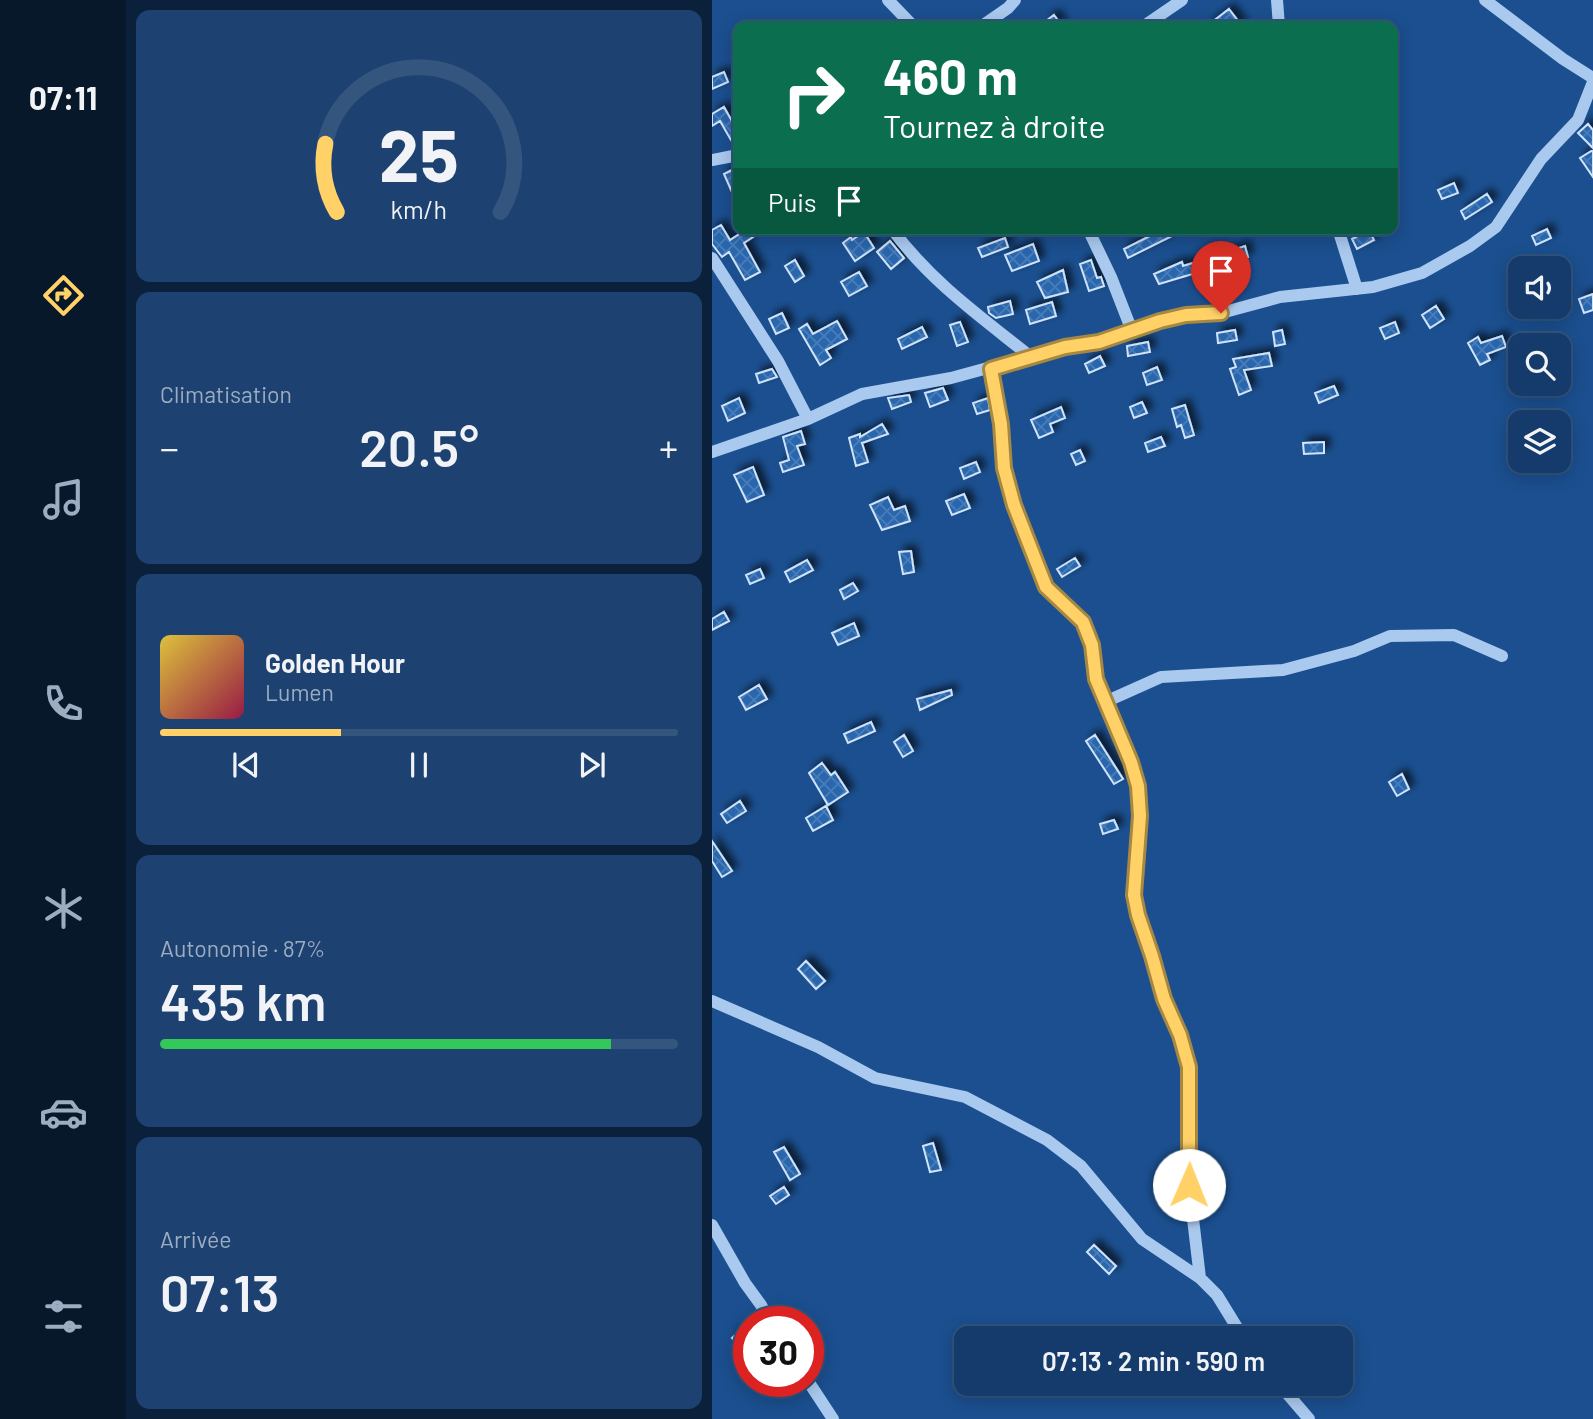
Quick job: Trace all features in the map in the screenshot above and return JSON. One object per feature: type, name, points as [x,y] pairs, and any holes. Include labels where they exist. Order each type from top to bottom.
[{"type":"street","points":[[888,0],[908,21]]},
{"type":"street","points":[[989,21],[1015,0]]},
{"type":"street","points":[[1151,21],[1182,0]]},
{"type":"street","points":[[1277,0],[1279,21]]},
{"type":"street","points":[[712,452],[808,419],[862,394],[991,369],[1065,347],[1099,342],[1186,315],[1221,313],[1280,297],[1357,289],[1422,273],[1470,246],[1496,227],[1541,159],[1578,120],[1593,80],[1485,0]]},
{"type":"street","points":[[712,160],[733,156]]},
{"type":"street","points":[[896,235],[910,254],[943,288],[1031,358]]},
{"type":"street","points":[[1091,235],[1112,277],[1132,331]]},
{"type":"street","points":[[1340,235],[1357,289]]},
{"type":"street","points":[[712,258],[778,361],[808,419]]},
{"type":"street","points":[[991,369],[1001,424],[1004,468],[1014,505],[1046,587],[1083,622],[1092,645],[1096,679],[1131,762],[1138,786],[1140,816],[1134,895],[1164,999],[1180,1035],[1189,1067],[1189,1185],[1200,1278]]},
{"type":"street","points":[[1105,702],[1161,677],[1283,670],[1354,651],[1390,636],[1454,635],[1502,656]]},
{"type":"street","points":[[712,1001],[818,1047],[875,1078],[965,1097],[1047,1140],[1081,1166],[1142,1239],[1200,1278],[1217,1295],[1236,1326]]},
{"type":"street","points":[[712,1225],[745,1283],[762,1306]]},
{"type":"street","points":[[1289,1396],[1309,1419]]},
{"type":"street","points":[[819,1397],[833,1419]]},
{"type":"building","points":[[1229,9],[1238,21],[1213,21]]},
{"type":"building","points":[[1054,15],[1058,21],[1046,21]]},
{"type":"building","points":[[724,72],[728,82],[712,89],[712,77]]},
{"type":"building","points":[[724,107],[733,123],[733,139],[731,140],[720,121],[712,126],[712,114]]},
{"type":"building","points":[[1588,124],[1593,130],[1593,148],[1578,133]]},
{"type":"building","points":[[1593,150],[1593,177],[1580,158]]},
{"type":"building","points":[[733,170],[733,195],[724,174]]},
{"type":"building","points":[[1454,183],[1458,193],[1442,199],[1438,190]]},
{"type":"building","points":[[1487,194],[1492,202],[1465,219],[1461,211]]},
{"type":"building","points":[[721,225],[730,240],[738,235],[752,235],[753,237],[744,243],[760,272],[745,280],[729,252],[722,257],[712,244],[712,230]]},
{"type":"building","points":[[1547,229],[1551,238],[1536,245],[1532,236]]},
{"type":"building","points":[[860,235],[866,235],[874,248],[855,261],[843,243],[851,237],[852,240]]},
{"type":"building","points":[[1152,235],[1174,235],[1128,258],[1124,249]]},
{"type":"building","points":[[1360,235],[1372,235],[1374,240],[1357,249],[1352,239]]},
{"type":"building","points":[[1005,238],[1008,247],[982,257],[978,248]]},
{"type":"building","points":[[890,241],[904,258],[891,269],[877,252]]},
{"type":"building","points":[[1033,244],[1039,261],[1012,271],[1005,255]]},
{"type":"building","points":[[1245,246],[1248,257],[1233,262],[1230,251]]},
{"type":"building","points":[[795,260],[804,276],[795,282],[785,266]]},
{"type":"building","points":[[1091,260],[1097,278],[1101,277],[1104,286],[1089,291],[1080,264]]},
{"type":"building","points":[[1182,262],[1183,266],[1196,262],[1199,272],[1159,284],[1154,274]]},
{"type":"building","points":[[1063,270],[1068,292],[1045,298],[1037,282]]},
{"type":"building","points":[[859,272],[867,286],[849,296],[841,282]]},
{"type":"building","points":[[1593,294],[1593,310],[1584,313],[1579,299]]},
{"type":"building","points":[[1010,301],[1013,314],[996,318],[989,313],[988,307]]},
{"type":"building","points":[[1052,302],[1056,316],[1030,324],[1026,310]]},
{"type":"building","points":[[1436,306],[1444,319],[1430,328],[1422,315]]},
{"type":"building","points":[[782,313],[789,328],[776,334],[769,319]]},
{"type":"building","points":[[837,321],[847,339],[826,350],[831,358],[820,365],[799,329],[807,324],[813,334]]},
{"type":"building","points":[[960,322],[968,342],[957,346],[950,325]]},
{"type":"building","points":[[1395,322],[1399,333],[1385,339],[1380,328]]},
{"type":"building","points":[[922,327],[927,337],[902,349],[898,339]]},
{"type":"building","points":[[1235,330],[1237,340],[1218,343],[1217,333]]},
{"type":"building","points":[[1282,330],[1285,344],[1275,346],[1273,332]]},
{"type":"building","points":[[1502,336],[1506,347],[1487,354],[1490,360],[1480,365],[1468,343],[1478,337],[1481,343]]},
{"type":"building","points":[[1148,342],[1150,352],[1128,356],[1127,346]]},
{"type":"building","points":[[1269,353],[1272,366],[1244,370],[1251,390],[1239,395],[1230,369],[1236,367],[1233,359]]},
{"type":"building","points":[[1100,356],[1105,366],[1089,373],[1085,364]]},
{"type":"building","points":[[1157,367],[1162,380],[1147,385],[1143,373]]},
{"type":"building","points":[[772,369],[777,377],[759,383],[756,374]]},
{"type":"building","points":[[1334,386],[1338,395],[1319,403],[1315,393]]},
{"type":"building","points":[[943,388],[948,400],[930,407],[925,393]]},
{"type":"building","points":[[909,395],[911,402],[892,409],[888,398]]},
{"type":"building","points":[[739,398],[745,413],[728,421],[722,406]]},
{"type":"building","points":[[988,398],[990,410],[977,414],[973,403]]},
{"type":"building","points":[[1142,402],[1147,413],[1134,418],[1130,407]]},
{"type":"building","points":[[1185,405],[1194,435],[1185,438],[1181,425],[1177,427],[1172,409]]},
{"type":"building","points":[[1061,407],[1065,418],[1050,424],[1053,432],[1039,438],[1031,420]]},
{"type":"building","points":[[882,424],[888,434],[862,443],[868,462],[856,466],[849,438],[860,434],[860,437]]},
{"type":"building","points":[[801,431],[805,444],[797,446],[804,465],[783,472],[780,463],[789,460],[783,437]]},
{"type":"building","points":[[1161,437],[1165,446],[1148,452],[1145,443]]},
{"type":"building","points":[[1324,442],[1324,453],[1304,454],[1303,443]]},
{"type":"building","points":[[1080,450],[1085,461],[1076,465],[1071,454]]},
{"type":"building","points":[[976,462],[980,472],[964,479],[960,468]]},
{"type":"building","points":[[753,467],[764,495],[747,502],[734,475]]},
{"type":"building","points":[[964,494],[970,508],[952,515],[946,501]]},
{"type":"building","points":[[888,497],[894,510],[905,506],[910,521],[882,530],[870,505]]},
{"type":"building","points":[[911,551],[914,572],[903,574],[899,552]]},
{"type":"building","points":[[1075,558],[1080,566],[1062,577],[1057,569]]},
{"type":"building","points":[[807,560],[813,570],[790,582],[785,572]]},
{"type":"building","points":[[760,569],[764,578],[750,584],[746,575]]},
{"type":"building","points":[[853,583],[858,591],[844,599],[840,590]]},
{"type":"building","points":[[724,612],[729,621],[712,630],[712,619]]},
{"type":"building","points":[[854,623],[859,636],[838,645],[832,633]]},
{"type":"building","points":[[759,685],[767,699],[746,710],[739,697]]},
{"type":"building","points":[[951,690],[952,695],[920,710],[917,699]]},
{"type":"building","points":[[871,722],[875,731],[848,743],[844,734]]},
{"type":"building","points":[[904,735],[913,751],[903,757],[894,742]]},
{"type":"building","points":[[1095,735],[1123,779],[1114,784],[1086,741]]},
{"type":"building","points":[[822,763],[831,775],[835,772],[848,792],[828,805],[809,773]]},
{"type":"building","points":[[1402,774],[1409,789],[1397,796],[1389,782]]},
{"type":"building","points":[[740,801],[746,811],[727,823],[721,814]]},
{"type":"building","points":[[826,806],[833,820],[813,831],[806,818]]},
{"type":"building","points":[[1114,820],[1118,829],[1103,834],[1100,824]]},
{"type":"building","points":[[712,841],[732,871],[722,877],[712,861]]},
{"type":"building","points":[[806,961],[825,981],[816,989],[798,969]]},
{"type":"building","points":[[933,1143],[941,1170],[930,1172],[923,1146]]},
{"type":"building","points":[[784,1147],[800,1174],[790,1180],[774,1152]]},
{"type":"building","points":[[784,1187],[789,1195],[776,1204],[770,1196]]},
{"type":"building","points":[[1094,1245],[1116,1266],[1109,1274],[1087,1252]]},
{"type":"route","points":[[1189,1185],[1189,1067],[1180,1035],[1164,999],[1134,895],[1140,816],[1138,786],[1131,762],[1096,679],[1092,645],[1083,622],[1046,587],[1014,505],[1004,468],[1001,424],[991,369],[1065,347],[1099,342],[1160,321],[1186,315],[1221,313]]}]
